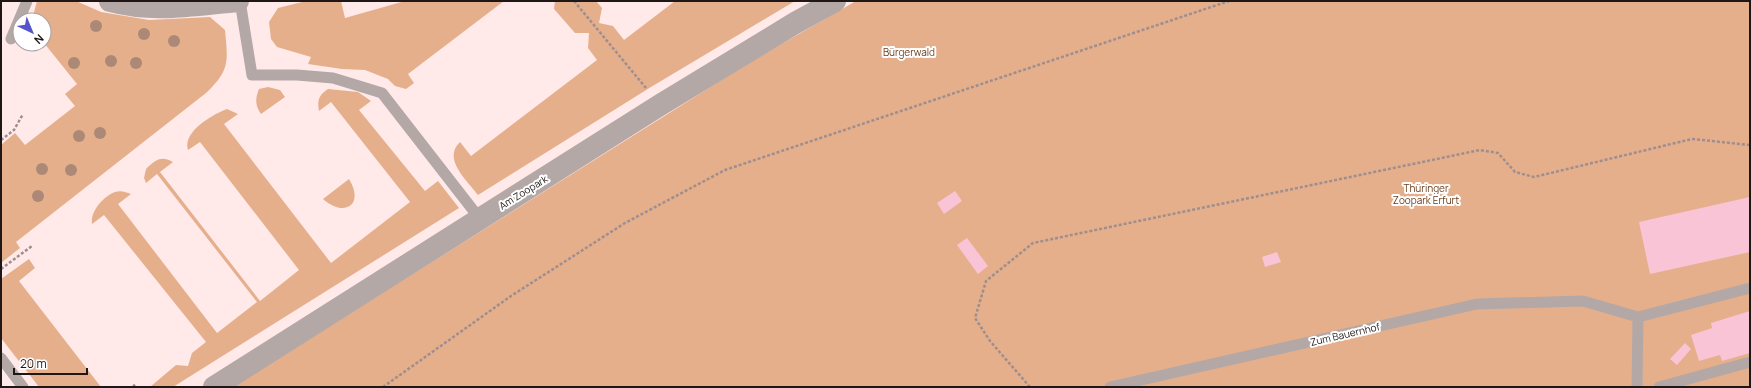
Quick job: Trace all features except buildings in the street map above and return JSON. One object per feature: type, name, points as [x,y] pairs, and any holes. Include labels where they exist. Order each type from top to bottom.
[{"type":"street","points":[[110,1],[123,5],[160,9],[239,1]]},
{"type":"street","name":"Am Zoopark","points":[[214,387],[660,105],[795,23],[835,1]]},
{"type":"lane","points":[[11,39],[27,1]]},
{"type":"lane","points":[[239,1],[252,75],[297,75],[333,78],[382,93],[480,219]]},
{"type":"lane","points":[[1637,387],[1638,317],[1750,288]]},
{"type":"lane","name":"Zum Bauernhof","points":[[1110,387],[1478,304],[1584,301],[1638,317]]},
{"type":"lane","points":[[1,358],[23,387]]},
{"type":"lane","points":[[1659,387],[1681,384],[1750,362]]},
{"type":"path","points":[[574,1],[660,105]]},
{"type":"path","points":[[383,387],[511,296],[625,223],[725,170],[1229,1]]},
{"type":"path","points":[[1,140],[14,130],[23,114]]},
{"type":"path","points":[[1030,387],[990,341],[975,318],[986,281],[1033,243],[1480,150],[1498,153],[1515,172],[1534,177],[1692,139],[1750,145]]},
{"type":"path","points":[[1,268],[32,246]]},
{"type":"path","points":[[134,387],[136,383]]},
{"type":"green space","points":[[37,1],[76,1],[101,12],[149,20],[210,17],[225,30],[227,58],[226,65],[220,78],[206,93],[16,242],[20,248],[1,263],[1,145],[15,133],[25,145],[75,106],[65,94],[77,84],[51,52],[52,12],[34,12]]},
{"type":"green space","points":[[306,1],[341,1],[345,18],[405,1],[504,1],[408,74],[414,83],[406,89],[395,86],[388,79],[365,70],[342,69],[308,64],[311,57],[277,47],[271,39],[269,22],[278,8]]},
{"type":"green space","points":[[555,1],[596,1],[602,8],[599,23],[613,26],[624,40],[675,1],[795,1],[651,87],[478,195],[458,169],[455,162],[455,149],[460,142],[471,156],[597,60],[588,48],[589,33],[575,33],[554,9]]},
{"type":"green space","name":"Thüringer Zoopark Erfurt","points":[[856,1],[1750,1],[1750,387],[233,387],[752,61]]},
{"type":"green space","points":[[268,87],[280,90],[285,97],[261,114],[256,102],[257,96],[259,89]]},
{"type":"green space","points":[[328,89],[358,92],[371,101],[359,110],[425,191],[438,181],[459,208],[173,387],[150,387],[176,365],[188,366],[192,353],[206,342],[104,215],[92,224],[95,209],[102,200],[117,191],[131,194],[118,204],[217,333],[257,302],[157,174],[146,183],[144,178],[146,169],[158,160],[165,159],[173,162],[160,172],[260,301],[299,270],[200,142],[188,150],[187,143],[194,130],[214,115],[227,109],[238,114],[224,124],[331,263],[410,202],[331,102],[319,111],[319,98]]},
{"type":"green space","points":[[349,179],[355,196],[350,206],[338,208],[323,199]]},
{"type":"green space","points":[[29,259],[35,268],[19,281],[101,387],[39,387],[1,338],[1,279]]},
{"type":"park label","name":"Bürgerwald","points":[[909,52]]}]
